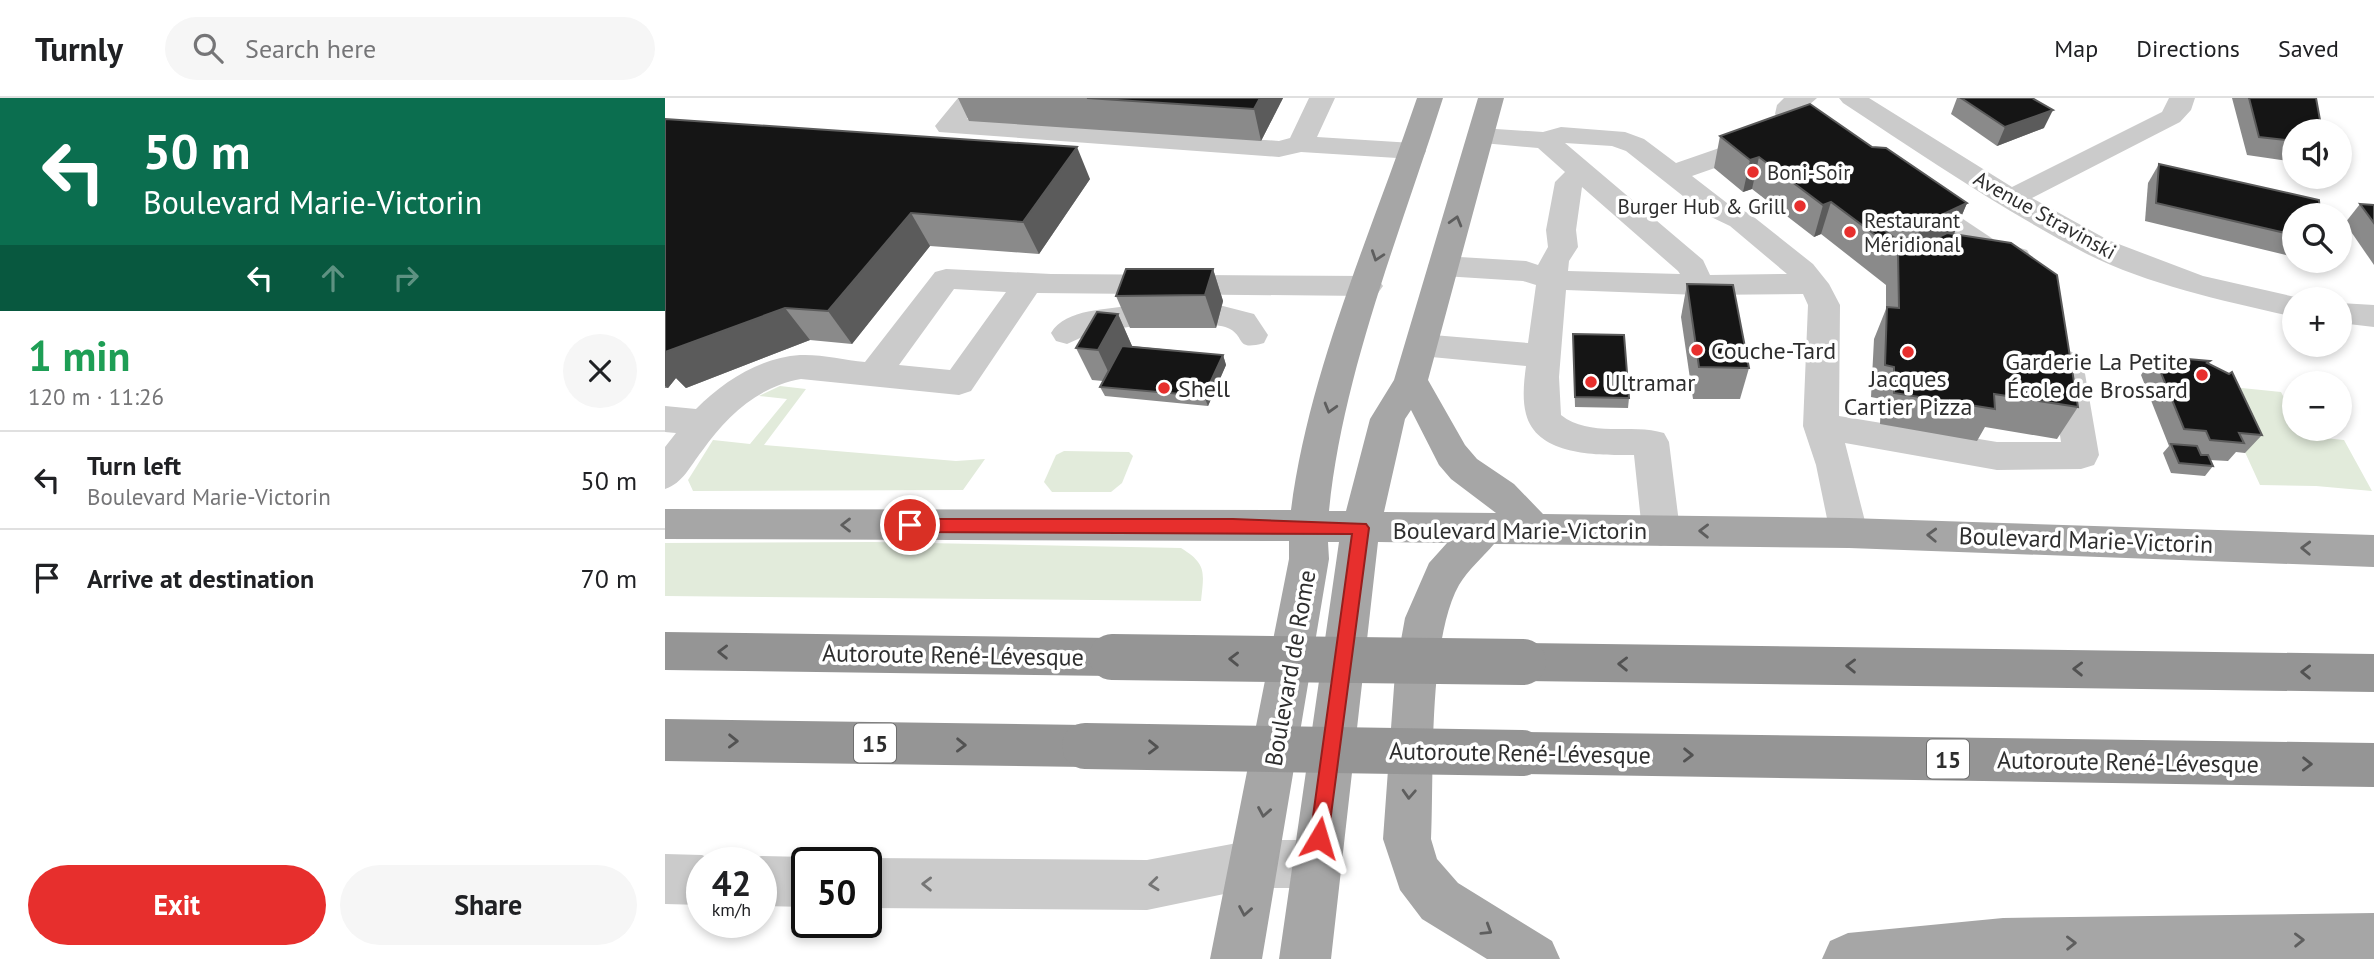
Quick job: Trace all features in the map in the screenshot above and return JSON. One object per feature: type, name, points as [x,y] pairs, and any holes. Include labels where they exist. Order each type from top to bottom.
[{"type":"highway","name":"Autoroute René-Lévesque","points":[[665,651],[2374,673]]},
{"type":"highway","name":"Autoroute René-Lévesque","points":[[665,740],[2374,765]]},
{"type":"main road","name":"Boulevard de Rome","points":[[1236,959],[1310,559],[1307,527],[1311,487],[1323,434],[1367,286],[1430,98]]},
{"type":"main road","name":"Boulevard de Rome","points":[[1305,959],[1361,528],[1388,419],[1411,381],[1491,98]]},
{"type":"main road","points":[[1411,381],[1434,418],[1452,455],[1464,469],[1501,494],[1534,529]]},
{"type":"main road","name":"Boulevard Marie-Victorin","points":[[665,524],[1849,533],[2374,551]]},
{"type":"main road","points":[[1484,529],[1443,575],[1426,618],[1416,673],[1408,839],[1417,873],[1440,901],[1534,959]]},
{"type":"main road","points":[[1848,959],[2003,944],[2374,939]]},
{"type":"street","points":[[972,98],[948,125],[1279,149],[1301,144],[1413,151]]},
{"type":"street","points":[[1301,144],[1322,98]]},
{"type":"street","name":"Avenue Stravinski","points":[[1852,98],[2078,238],[2134,263],[2195,284],[2282,304]]},
{"type":"street","points":[[2011,198],[2171,117],[2178,110],[2182,98]]},
{"type":"street","points":[[1672,174],[1804,113],[1856,163]]},
{"type":"street","points":[[1481,136],[1545,140],[1561,135],[1616,138],[1635,145],[1717,209],[1740,220],[1802,271],[1813,284],[1824,305],[1821,426],[1849,533]]},
{"type":"street","points":[[1545,140],[1692,267],[1699,285]]},
{"type":"street","points":[[1582,172],[1569,182],[1561,230],[1563,247],[1554,261],[1544,356],[1541,401],[1543,415],[1548,424],[1559,431],[1584,439],[1651,442],[1661,531]]},
{"type":"street","points":[[1887,179],[1985,248],[2041,260],[2078,238]]},
{"type":"street","points":[[1443,266],[1526,271],[1552,280],[1699,285],[1813,284]]},
{"type":"street","points":[[873,375],[946,279],[1027,285],[1367,286]]},
{"type":"street","points":[[665,475],[702,422],[717,406],[741,388],[782,370],[801,367],[959,383],[1027,285]]},
{"type":"street","points":[[2352,314],[2374,316]]},
{"type":"street","points":[[1067,333],[1080,325],[1134,316]]},
{"type":"street","points":[[1219,316],[1241,319],[1252,335]]},
{"type":"street","points":[[1821,426],[1997,456],[2081,455],[2061,332]]},
{"type":"street","points":[[1421,345],[1544,356]]},
{"type":"street","points":[[665,419],[702,422]]},
{"type":"street","points":[[882,883],[1147,885],[1253,863],[1316,864]]},
{"type":"street","points":[[665,879],[686,880]]},
{"type":"green space","points":[[780,386],[806,389],[764,445],[956,461],[985,459],[963,490],[693,491],[688,480],[713,440],[750,444],[787,399],[759,396]]},
{"type":"green space","points":[[2222,386],[2281,392],[2282,441],[2345,441],[2372,491],[2260,485],[2217,391]]},
{"type":"green space","points":[[1064,451],[1129,452],[1133,456],[1122,483],[1111,492],[1052,492],[1044,482],[1056,455]]},
{"type":"green space","points":[[873,542],[1181,548],[1200,564],[1203,576],[1201,601],[665,596],[665,543]]},
{"type":"building","points":[[1087,98],[1260,98],[1254,109]]},
{"type":"building","points":[[1961,98],[2032,98],[2053,110],[2005,127]]},
{"type":"building","points":[[2249,98],[2316,98],[2320,119],[2282,119],[2282,140],[2259,137]]},
{"type":"building","points":[[1810,104],[1872,147],[1886,148],[1967,203],[1922,224],[1865,216],[1911,250],[1947,233],[2011,243],[2057,275],[2078,407],[1994,394],[1995,409],[1894,393],[1894,367],[1885,365],[1887,307],[1899,308],[1898,252],[1831,202],[1823,205],[1759,157],[1750,160],[1720,136]]},
{"type":"building","points":[[665,119],[1077,147],[1023,222],[911,213],[828,311],[785,308],[665,352]]},
{"type":"building","points":[[2159,164],[2319,200],[2319,203],[2282,203],[2282,232],[2156,203]]},
{"type":"building","points":[[2360,204],[2374,205],[2374,223]]},
{"type":"building","points":[[1126,269],[1213,269],[1205,295],[1116,296]]},
{"type":"building","points":[[1687,284],[1733,285],[1749,368],[1699,367]]},
{"type":"building","points":[[1097,312],[1118,314],[1098,350],[1076,348]]},
{"type":"building","points":[[1573,334],[1624,335],[1629,398],[1575,397]]},
{"type":"building","points":[[1122,346],[1223,355],[1204,396],[1100,387]]},
{"type":"building","points":[[2154,356],[2210,361],[2207,363],[2229,374],[2232,372],[2262,435],[2239,433],[2244,443],[2210,440],[2206,431],[2184,429]]},
{"type":"building","points":[[2171,444],[2197,446],[2201,455],[2208,455],[2213,466],[2179,463]]},
{"type":"place","name":"Boni-Soir","points":[[1753,172]]},
{"type":"place","name":"Burger Hub & Grill","points":[[1800,206]]},
{"type":"place","name":"Restaurant Méridional","points":[[1850,232]]},
{"type":"place","name":"Couche-Tard","points":[[1697,350]]},
{"type":"place","name":"Jacques Cartier Pizza","points":[[1908,352]]},
{"type":"place","name":"Garderie La Petite École de Brossard","points":[[2202,375]]},
{"type":"place","name":"Ultramar","points":[[1591,382]]},
{"type":"place","name":"Shell","points":[[1164,388]]},
{"type":"route","points":[[910,525],[1233,525],[1361,528],[1353,569],[1319,838]]}]
